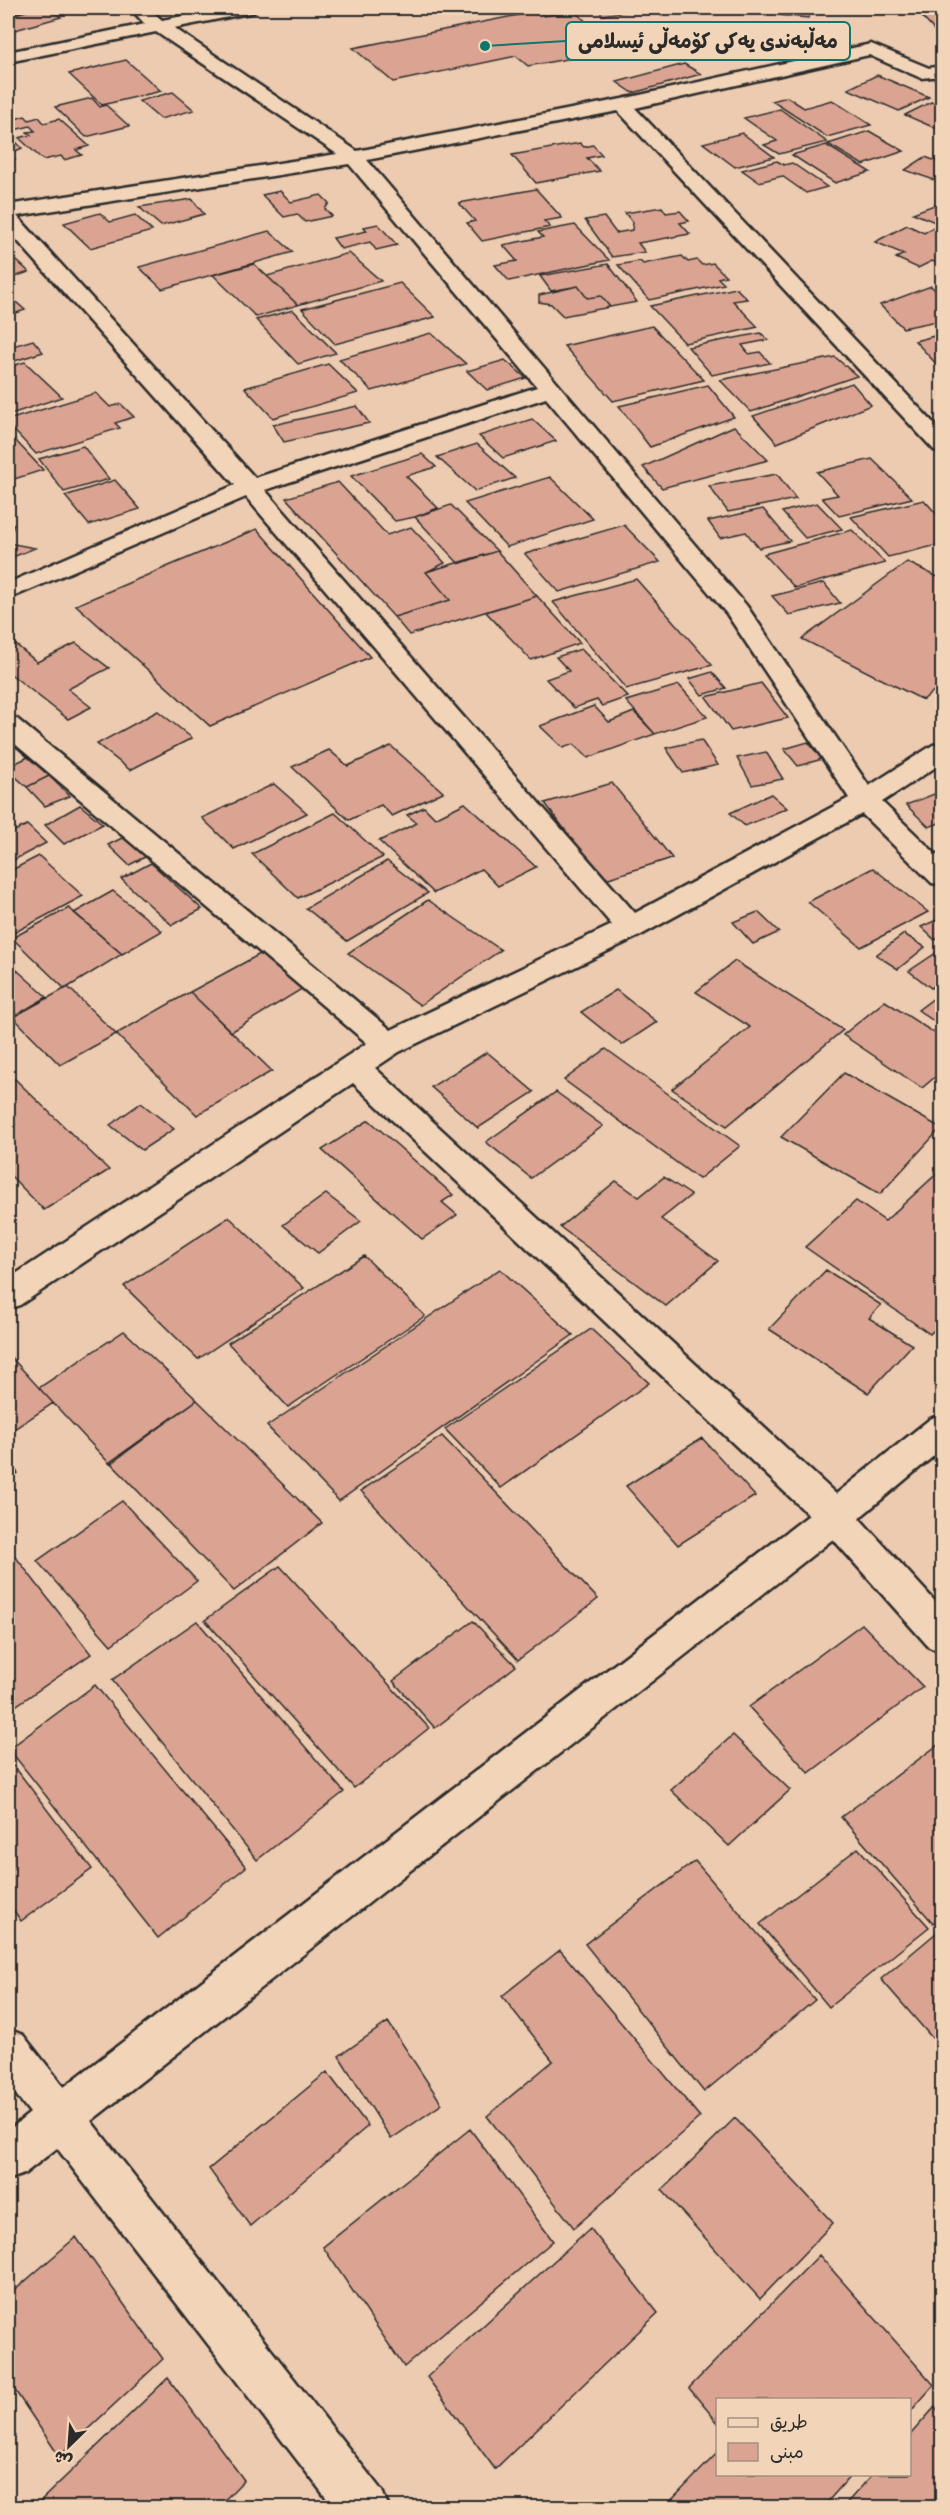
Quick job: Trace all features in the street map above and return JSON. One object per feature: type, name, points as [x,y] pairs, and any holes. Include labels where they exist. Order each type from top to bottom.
[{"type":"street","points":[[138,8],[158,25],[354,157],[737,610],[865,801],[942,876]]},
{"type":"street","points":[[8,57],[248,8]]},
{"type":"street","points":[[8,211],[354,157],[622,105],[871,49],[937,75]]},
{"type":"street","points":[[622,105],[942,445]]},
{"type":"street","points":[[8,218],[250,487],[631,927]]},
{"type":"street","points":[[8,592],[250,487],[550,390]]},
{"type":"street","points":[[8,724],[388,1044]]},
{"type":"street","points":[[14,1281],[388,1044],[631,927],[865,801],[942,752]]},
{"type":"street","points":[[353,1065],[835,1516],[942,1635]]},
{"type":"street","points":[[8,2158],[835,1516],[942,1429]]},
{"type":"street","points":[[8,2050],[58,2118],[365,2508]]},
{"type":"building","points":[[8,8],[33,8],[8,14]]},
{"type":"building","points":[[37,8],[47,8],[61,17],[8,32],[8,16]]},
{"type":"building","points":[[596,8],[649,8],[603,15]]},
{"type":"building","points":[[782,8],[837,8],[835,12],[812,10],[808,18],[779,15]]},
{"type":"building","points":[[914,8],[942,8],[942,39]]},
{"type":"building","points":[[538,11],[544,16],[574,11],[612,44],[601,47],[606,52],[528,66],[516,56],[393,82],[353,48]]},
{"type":"building","points":[[126,60],[161,91],[102,105],[69,74]]},
{"type":"building","points":[[684,64],[701,74],[633,93],[617,82]]},
{"type":"building","points":[[877,75],[929,97],[899,111],[848,89]]},
{"type":"building","points":[[173,92],[194,110],[160,119],[139,101]]},
{"type":"building","points":[[787,97],[804,108],[832,100],[871,125],[827,137],[772,101]]},
{"type":"building","points":[[92,98],[100,107],[106,105],[129,126],[86,137],[55,107]]},
{"type":"building","points":[[931,102],[942,106],[942,131],[905,115]]},
{"type":"building","points":[[780,109],[827,142],[779,154],[764,145],[777,141],[744,118]]},
{"type":"building","points":[[25,116],[29,120],[39,117],[44,123],[59,119],[89,146],[76,150],[82,155],[64,160],[61,156],[43,160],[19,138],[31,135],[27,132],[35,131],[30,126],[11,131],[8,128],[8,121]]},
{"type":"building","points":[[869,131],[904,151],[863,165],[828,144]]},
{"type":"building","points":[[742,133],[774,157],[735,167],[703,143]]},
{"type":"building","points":[[8,134],[22,148],[9,154],[15,159],[8,161]]},
{"type":"building","points":[[580,143],[584,147],[593,145],[602,155],[587,158],[600,171],[536,183],[512,155]]},
{"type":"building","points":[[826,145],[870,172],[835,183],[792,155]]},
{"type":"building","points":[[925,157],[942,163],[942,174],[934,180],[905,170]]},
{"type":"building","points":[[777,161],[784,165],[792,163],[827,187],[806,193],[782,176],[759,182],[742,170]]},
{"type":"building","points":[[536,189],[562,218],[544,221],[550,227],[482,241],[467,223],[475,221],[459,203]]},
{"type":"building","points":[[280,191],[291,202],[321,195],[329,203],[325,209],[332,216],[305,222],[297,214],[284,217],[262,195]]},
{"type":"building","points":[[192,199],[204,214],[161,226],[139,207]]},
{"type":"building","points":[[942,202],[942,225],[913,213]]},
{"type":"building","points":[[662,207],[666,213],[680,211],[689,221],[680,223],[690,234],[638,243],[645,252],[612,257],[585,220],[604,217],[616,233],[632,230],[633,223],[625,213]]},
{"type":"building","points":[[100,213],[110,222],[135,215],[152,231],[90,248],[64,223]]},
{"type":"building","points":[[378,224],[397,245],[376,250],[370,242],[341,249],[333,238],[367,231],[364,227]]},
{"type":"building","points":[[575,225],[609,260],[509,281],[495,265],[517,261],[503,245],[543,237],[538,232]]},
{"type":"building","points":[[907,225],[924,233],[934,227],[942,231],[942,265],[932,261],[918,268],[896,258],[904,254],[875,242]]},
{"type":"building","points":[[269,231],[293,252],[162,289],[139,267]]},
{"type":"building","points":[[349,253],[381,281],[298,305],[267,276]]},
{"type":"building","points":[[682,256],[688,262],[697,260],[702,265],[713,263],[726,276],[718,278],[724,284],[649,300],[618,265],[640,261],[643,264]]},
{"type":"building","points":[[17,261],[29,272],[8,279],[8,264]]},
{"type":"building","points":[[254,264],[298,305],[256,317],[213,275]]},
{"type":"building","points":[[608,264],[637,302],[610,307],[601,296],[587,298],[578,286],[551,291],[540,276]]},
{"type":"building","points":[[400,283],[435,317],[335,344],[302,309]]},
{"type":"building","points":[[578,286],[587,298],[601,296],[610,307],[563,316],[551,304],[539,302],[539,295]]},
{"type":"building","points":[[931,286],[942,297],[942,320],[903,328],[880,305]]},
{"type":"building","points":[[736,288],[747,299],[733,301],[758,327],[685,343],[650,306]]},
{"type":"building","points":[[8,295],[25,310],[8,316]]},
{"type":"building","points":[[293,310],[336,353],[298,364],[256,320]]},
{"type":"building","points":[[652,326],[704,380],[613,401],[564,346]]},
{"type":"building","points":[[431,333],[466,364],[372,391],[339,359]]},
{"type":"building","points":[[761,333],[768,340],[742,345],[749,354],[760,352],[770,363],[712,375],[688,347]]},
{"type":"building","points":[[942,334],[942,370],[915,341]]},
{"type":"building","points":[[33,340],[43,352],[8,363],[8,341],[13,346]]},
{"type":"building","points":[[835,357],[857,376],[751,412],[720,380]]},
{"type":"building","points":[[505,360],[526,378],[487,390],[467,371]]},
{"type":"building","points":[[25,362],[62,397],[8,415],[8,367]]},
{"type":"building","points":[[328,364],[358,393],[273,418],[245,388]]},
{"type":"building","points":[[852,383],[871,405],[777,443],[753,416]]},
{"type":"building","points":[[708,385],[734,417],[650,447],[619,406]]},
{"type":"building","points":[[96,393],[110,407],[121,404],[134,417],[115,423],[120,428],[36,454],[8,424],[8,420]]},
{"type":"building","points":[[357,406],[369,423],[284,442],[273,425]]},
{"type":"building","points":[[532,419],[556,441],[503,458],[479,436]]},
{"type":"building","points":[[734,426],[768,460],[662,488],[643,467]]},
{"type":"building","points":[[14,439],[43,470],[8,481],[8,441]]},
{"type":"building","points":[[477,444],[515,478],[475,491],[437,457]]},
{"type":"building","points":[[83,446],[109,479],[64,492],[39,459]]},
{"type":"building","points":[[422,454],[436,467],[406,476],[438,508],[415,517],[395,521],[351,476]]},
{"type":"building","points":[[872,459],[912,498],[839,516],[822,498],[838,495],[817,472]]},
{"type":"building","points":[[777,474],[796,499],[728,512],[709,486]]},
{"type":"building","points":[[550,477],[593,519],[507,547],[465,503]]},
{"type":"building","points":[[115,480],[140,509],[89,525],[65,496]]},
{"type":"building","points":[[338,482],[387,535],[411,527],[445,563],[426,572],[450,600],[394,617],[286,498]]},
{"type":"building","points":[[924,500],[942,520],[942,544],[888,557],[851,517]]},
{"type":"building","points":[[817,503],[842,529],[805,538],[782,512]]},
{"type":"building","points":[[451,505],[497,551],[459,564],[415,517]]},
{"type":"building","points":[[763,509],[790,541],[759,548],[746,532],[720,538],[708,521]]},
{"type":"building","points":[[14,524],[8,543],[8,527]]},
{"type":"building","points":[[624,525],[660,562],[559,592],[525,554]]},
{"type":"building","points":[[257,529],[370,657],[210,726],[76,605]]},
{"type":"building","points":[[852,530],[885,563],[795,588],[764,554]]},
{"type":"building","points":[[8,543],[35,548],[8,559]]},
{"type":"building","points":[[497,551],[537,596],[409,635],[394,617],[450,600],[426,572]]},
{"type":"building","points":[[907,562],[942,579],[942,684],[923,700],[802,639]]},
{"type":"building","points":[[636,579],[712,665],[626,689],[553,602]]},
{"type":"building","points":[[824,583],[840,603],[789,615],[772,596]]},
{"type":"building","points":[[537,596],[580,643],[531,660],[486,612]]},
{"type":"building","points":[[76,643],[109,668],[68,689],[91,707],[68,719],[8,672],[8,648],[15,644],[37,662]]},
{"type":"building","points":[[581,649],[628,697],[602,706],[597,700],[574,708],[546,679],[569,671],[556,657]]},
{"type":"building","points":[[712,672],[726,688],[702,695],[689,679]]},
{"type":"building","points":[[761,683],[788,718],[731,731],[706,697]]},
{"type":"building","points":[[679,685],[707,717],[655,734],[626,701]]},
{"type":"building","points":[[594,706],[609,722],[634,712],[655,734],[588,758],[574,744],[563,748],[540,726]]},
{"type":"building","points":[[158,711],[192,738],[130,770],[97,744]]},
{"type":"building","points":[[701,740],[718,765],[683,773],[666,748]]},
{"type":"building","points":[[808,742],[822,759],[798,766],[784,749]]},
{"type":"building","points":[[391,746],[443,792],[392,816],[381,805],[349,820],[292,767],[329,750],[348,766]]},
{"type":"building","points":[[766,752],[783,779],[752,785],[737,758]]},
{"type":"building","points":[[28,757],[49,776],[27,787],[8,770],[8,767]]},
{"type":"building","points":[[49,776],[70,796],[45,806],[27,787]]},
{"type":"building","points":[[612,783],[672,858],[602,880],[545,803]]},
{"type":"building","points":[[274,784],[307,813],[234,849],[202,818]]},
{"type":"building","points":[[942,791],[942,822],[929,827],[906,805]]},
{"type":"building","points":[[771,794],[787,808],[745,826],[730,813]]},
{"type":"building","points":[[465,803],[536,867],[498,886],[481,869],[434,893],[379,841],[417,823],[407,815],[424,807],[435,818]]},
{"type":"building","points":[[80,805],[103,824],[64,844],[45,825]]},
{"type":"building","points":[[335,813],[383,857],[298,898],[252,854]]},
{"type":"building","points":[[27,825],[46,843],[8,863],[8,834]]},
{"type":"building","points":[[126,836],[147,856],[129,865],[108,845]]},
{"type":"building","points":[[39,856],[83,896],[8,936],[8,872]]},
{"type":"building","points":[[387,861],[428,893],[347,941],[306,908]]},
{"type":"building","points":[[151,863],[202,909],[172,925],[121,879]]},
{"type":"building","points":[[873,868],[928,912],[861,947],[808,902]]},
{"type":"building","points":[[113,891],[162,931],[122,954],[74,913]]},
{"type":"building","points":[[428,900],[501,950],[420,1005],[348,953]]},
{"type":"building","points":[[69,908],[122,954],[65,989],[12,938]]},
{"type":"building","points":[[758,912],[779,932],[753,944],[733,922]]},
{"type":"building","points":[[939,919],[942,922],[942,936],[935,940],[921,927]]},
{"type":"building","points":[[904,934],[925,947],[898,969],[876,955]]},
{"type":"building","points":[[942,949],[942,980],[931,988],[909,971]]},
{"type":"building","points":[[262,953],[305,987],[231,1032],[190,992]]},
{"type":"building","points":[[735,961],[843,1030],[727,1126],[672,1089],[750,1027],[696,992]]},
{"type":"building","points":[[8,962],[47,997],[8,1020]]},
{"type":"building","points":[[68,987],[116,1034],[60,1065],[13,1017]]},
{"type":"building","points":[[616,990],[657,1022],[622,1045],[581,1012]]},
{"type":"building","points":[[190,992],[272,1071],[197,1115],[116,1034]]},
{"type":"building","points":[[942,992],[942,1027],[918,1010]]},
{"type":"building","points":[[885,1001],[942,1038],[942,1071],[922,1088],[843,1035]]},
{"type":"building","points":[[606,1049],[740,1146],[699,1179],[564,1080]]},
{"type":"building","points":[[487,1052],[534,1092],[478,1128],[431,1087]]},
{"type":"building","points":[[844,1073],[941,1128],[880,1194],[781,1137]]},
{"type":"building","points":[[15,1079],[109,1170],[44,1210],[8,1173],[8,1084]]},
{"type":"building","points":[[556,1092],[603,1126],[531,1178],[486,1142]]},
{"type":"building","points":[[141,1103],[174,1129],[142,1150],[110,1125]]},
{"type":"building","points":[[369,1120],[453,1195],[442,1202],[457,1215],[422,1239],[322,1150]]},
{"type":"building","points":[[942,1169],[942,1322],[930,1334],[805,1247],[856,1201],[885,1221]]},
{"type":"building","points":[[664,1177],[691,1195],[661,1219],[718,1261],[666,1306],[560,1227],[616,1181],[639,1197]]},
{"type":"building","points":[[326,1194],[361,1221],[318,1253],[283,1225]]},
{"type":"building","points":[[229,1217],[304,1288],[198,1359],[124,1286]]},
{"type":"building","points":[[364,1256],[425,1316],[288,1407],[228,1343]]},
{"type":"building","points":[[500,1269],[573,1335],[339,1501],[267,1426]]},
{"type":"building","points":[[826,1270],[881,1305],[869,1318],[912,1345],[868,1393],[769,1329]]},
{"type":"building","points":[[591,1329],[649,1383],[501,1488],[445,1429]]},
{"type":"building","points":[[124,1331],[197,1400],[110,1464],[39,1388]]},
{"type":"building","points":[[10,1356],[53,1403],[8,1433],[8,1357]]},
{"type":"building","points":[[197,1400],[322,1523],[234,1591],[110,1462]]},
{"type":"building","points":[[442,1436],[598,1599],[518,1660],[361,1491]]},
{"type":"building","points":[[702,1438],[755,1496],[678,1545],[626,1486]]},
{"type":"building","points":[[8,1461],[18,1473],[8,1480]]},
{"type":"building","points":[[122,1501],[197,1581],[111,1645],[37,1561]]},
{"type":"building","points":[[8,1547],[91,1654],[8,1711]]},
{"type":"building","points":[[280,1566],[429,1728],[354,1788],[205,1620]]},
{"type":"building","points":[[197,1621],[344,1792],[257,1860],[112,1680]]},
{"type":"building","points":[[473,1621],[516,1666],[435,1728],[393,1681]]},
{"type":"building","points":[[862,1624],[923,1687],[809,1773],[749,1707]]},
{"type":"building","points":[[95,1685],[246,1867],[158,1938],[9,1749]]},
{"type":"building","points":[[733,1735],[790,1790],[729,1846],[671,1790]]},
{"type":"building","points":[[942,1742],[942,1915],[933,1923],[841,1817]]},
{"type":"building","points":[[14,1766],[92,1869],[21,1921],[8,1902],[8,1770]]},
{"type":"building","points":[[858,1848],[929,1927],[829,2007],[760,1924]]},
{"type":"building","points":[[695,1861],[815,2000],[704,2092],[585,1944]]},
{"type":"building","points":[[942,1928],[942,2044],[940,2047],[881,1979]]},
{"type":"building","points":[[560,1950],[700,2117],[574,2228],[487,2116],[553,2061],[502,1996]]},
{"type":"building","points":[[388,2022],[442,2104],[391,2139],[339,2056]]},
{"type":"building","points":[[327,2072],[368,2126],[250,2226],[209,2169]]},
{"type":"building","points":[[735,2118],[833,2223],[760,2299],[662,2190]]},
{"type":"building","points":[[470,2129],[553,2241],[404,2367],[323,2247]]},
{"type":"building","points":[[590,2228],[658,2313],[495,2469],[427,2377]]},
{"type":"building","points":[[76,2237],[163,2359],[59,2456],[8,2380],[8,2296]]},
{"type":"building","points":[[819,2255],[934,2385],[911,2411],[911,2398],[716,2398],[716,2421],[689,2388]]},
{"type":"building","points":[[168,2378],[244,2480],[217,2508],[33,2508]]},
{"type":"building","points":[[935,2407],[942,2415],[942,2508],[842,2508],[871,2476],[911,2476],[911,2434]]},
{"type":"building","points":[[716,2454],[716,2476],[850,2476],[822,2508],[664,2508]]},
{"type":"place","name":"مەڵبەندی یەکی کۆمەڵی ئیسلامی","points":[[485,46]]}]
